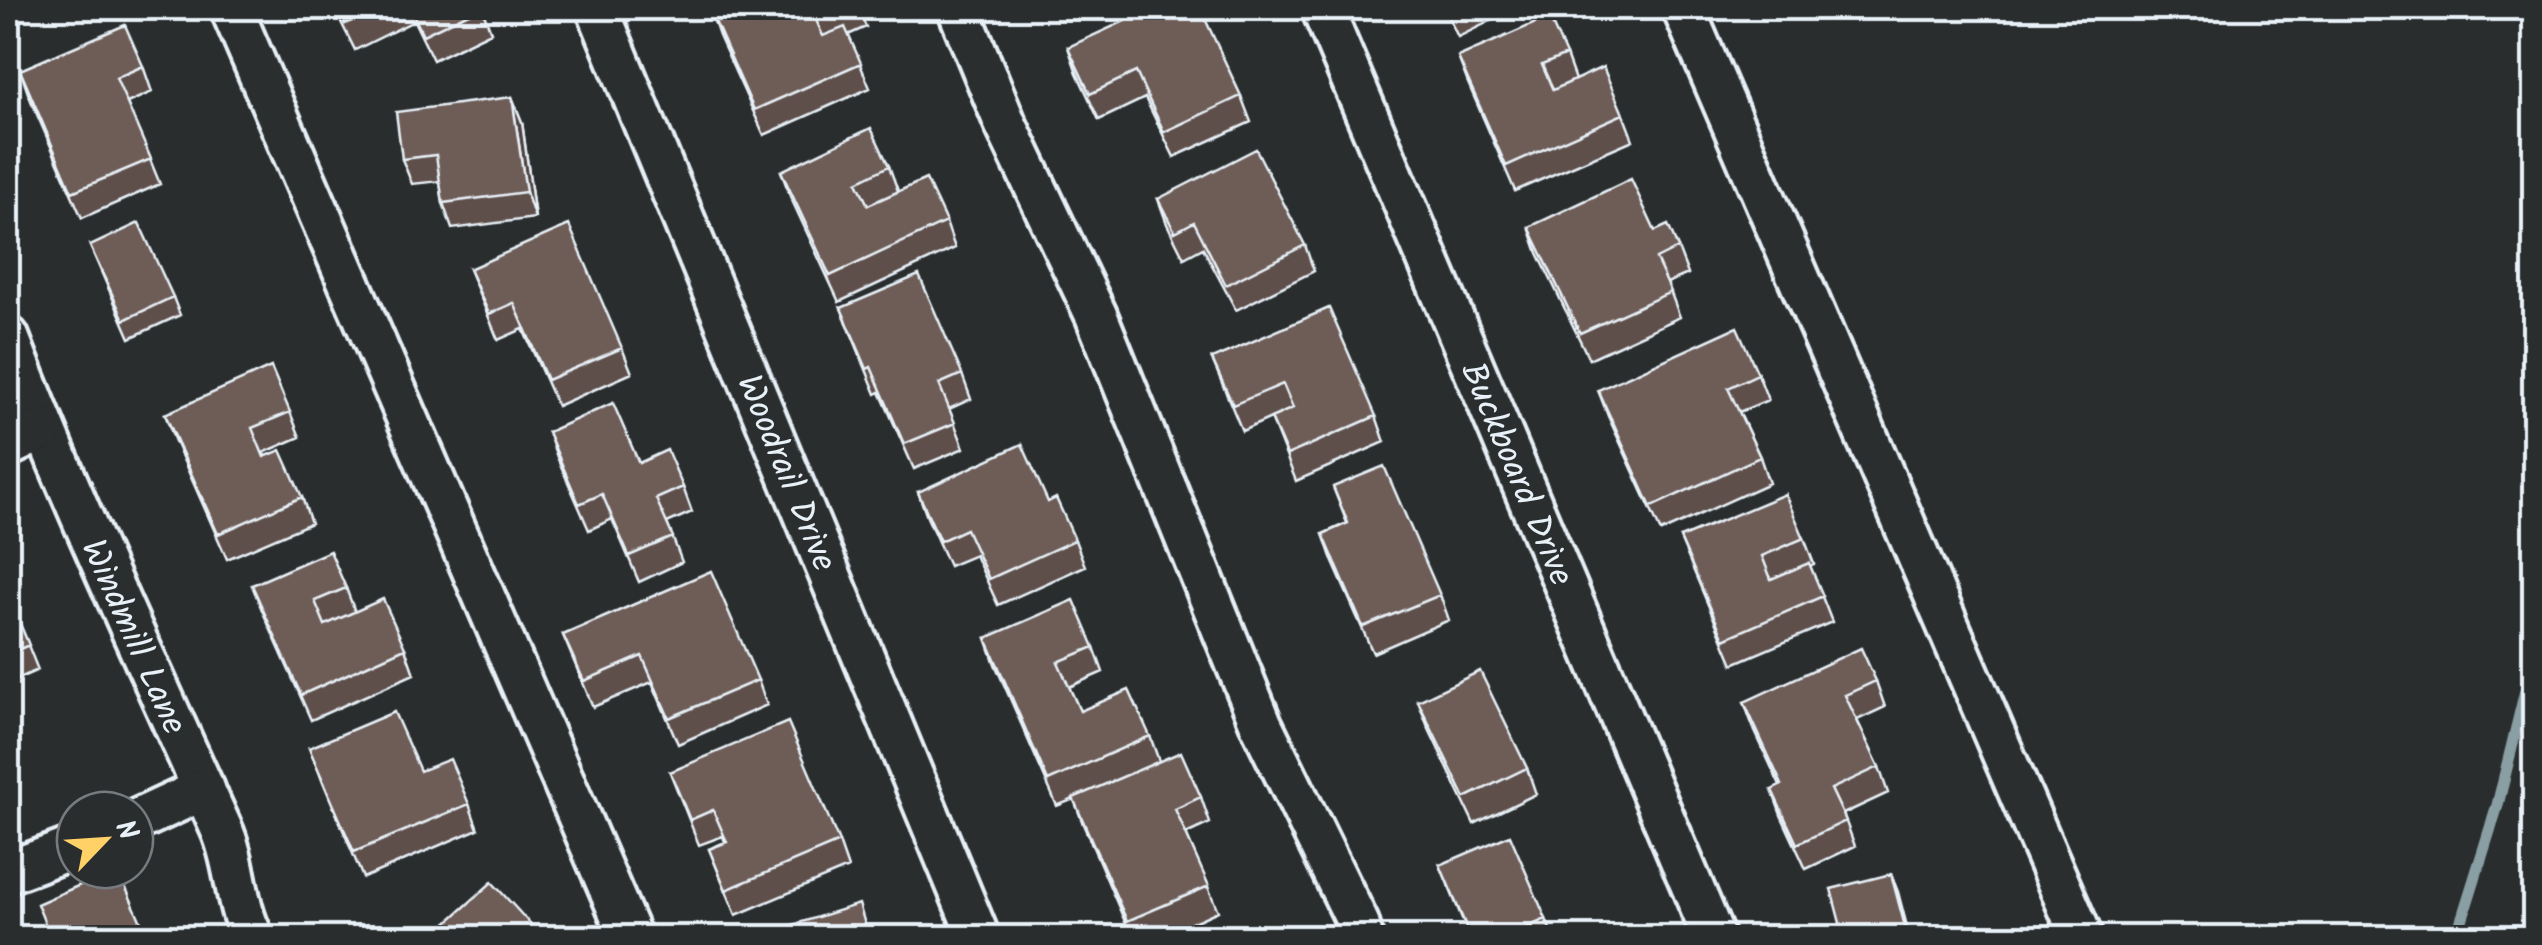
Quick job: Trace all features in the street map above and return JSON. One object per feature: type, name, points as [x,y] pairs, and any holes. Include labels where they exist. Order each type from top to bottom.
[{"type":"street","points":[[231,8],[630,938]]},
{"type":"street","name":"Woodrail Drive","points":[[597,8],[979,938]]},
{"type":"street","points":[[958,8],[1005,122],[1096,315],[1262,724],[1362,938]]},
{"type":"street","name":"Buckboard Drive","points":[[1322,8],[1714,938]]},
{"type":"street","points":[[1683,8],[2082,938]]},
{"type":"street","name":"Windmill Lane","points":[[8,336],[25,438],[204,789],[226,839],[244,920],[253,938]]},
{"type":"street","points":[[155,812],[204,789]]},
{"type":"street","points":[[8,872],[55,854]]},
{"type":"building","points":[[337,8],[380,8],[345,24]]},
{"type":"building","points":[[410,8],[479,8],[423,35]]},
{"type":"building","points":[[844,8],[816,20],[823,36],[845,27],[861,63],[754,110],[710,10]]},
{"type":"building","points":[[1153,8],[1200,8],[1241,96],[1164,132],[1136,72],[1090,94],[1068,47]]},
{"type":"building","points":[[1549,17],[1566,55],[1542,65],[1553,90],[1603,67],[1623,114],[1506,166],[1458,57]]},
{"type":"building","points":[[125,25],[143,66],[116,78],[151,159],[72,192],[20,70]]},
{"type":"building","points":[[512,97],[526,192],[443,203],[436,155],[402,159],[396,112]]},
{"type":"building","points":[[871,128],[889,166],[857,182],[868,205],[926,179],[946,222],[830,276],[781,171]]},
{"type":"building","points":[[1256,149],[1305,245],[1226,285],[1194,222],[1175,232],[1158,199]]},
{"type":"building","points":[[1631,179],[1655,231],[1668,225],[1678,248],[1656,259],[1671,292],[1580,333],[1529,227]]},
{"type":"building","points":[[139,223],[173,297],[124,320],[90,246]]},
{"type":"building","points":[[569,225],[622,348],[547,380],[514,303],[489,314],[469,269]]},
{"type":"building","points":[[919,275],[962,374],[939,384],[955,423],[904,444],[841,308]]},
{"type":"building","points":[[1329,308],[1376,416],[1287,455],[1271,418],[1293,408],[1283,384],[1233,405],[1212,359]]},
{"type":"building","points":[[1737,327],[1758,374],[1728,388],[1760,457],[1651,507],[1598,390]]},
{"type":"building","points":[[271,367],[290,412],[252,428],[264,457],[281,450],[302,497],[218,534],[165,414]]},
{"type":"building","points":[[613,403],[639,463],[667,450],[683,487],[656,499],[673,537],[629,556],[602,494],[579,504],[548,432]]},
{"type":"building","points":[[1022,444],[1048,502],[1056,498],[1075,540],[989,579],[966,529],[940,541],[918,492]]},
{"type":"building","points":[[1384,466],[1440,595],[1363,627],[1323,534],[1348,523],[1333,487]]},
{"type":"building","points":[[1785,494],[1804,538],[1762,556],[1771,579],[1809,563],[1823,596],[1724,639],[1680,538]]},
{"type":"building","points":[[330,551],[346,588],[315,601],[325,625],[383,599],[405,648],[301,695],[252,585]]},
{"type":"building","points":[[711,571],[758,680],[669,718],[642,656],[584,681],[563,635]]},
{"type":"building","points":[[8,595],[29,645],[8,654]]},
{"type":"building","points":[[1074,600],[1094,647],[1058,662],[1080,711],[1129,690],[1150,736],[1048,781],[986,638]]},
{"type":"building","points":[[1861,648],[1876,681],[1845,695],[1879,767],[1831,789],[1846,821],[1797,844],[1772,790],[1782,785],[1744,702]]},
{"type":"building","points":[[1480,671],[1527,768],[1465,798],[1418,701]]},
{"type":"building","points":[[394,712],[420,771],[450,759],[469,804],[354,852],[309,748]]},
{"type":"building","points":[[788,722],[839,842],[726,890],[709,849],[727,842],[713,810],[690,820],[670,772]]},
{"type":"building","points":[[1181,752],[1201,797],[1175,809],[1209,886],[1127,921],[1073,798]]},
{"type":"building","points":[[1510,835],[1546,919],[1502,938],[1471,938],[1440,865]]},
{"type":"building","points":[[1891,874],[1908,938],[1844,938],[1831,889]]},
{"type":"building","points":[[492,882],[543,938],[430,938]]},
{"type":"building","points":[[69,890],[127,890],[148,938],[51,938],[37,904]]},
{"type":"building","points":[[859,904],[869,938],[751,938]]},
{"type":"waterway","points":[[2456,938],[2497,807],[2534,656]]}]
